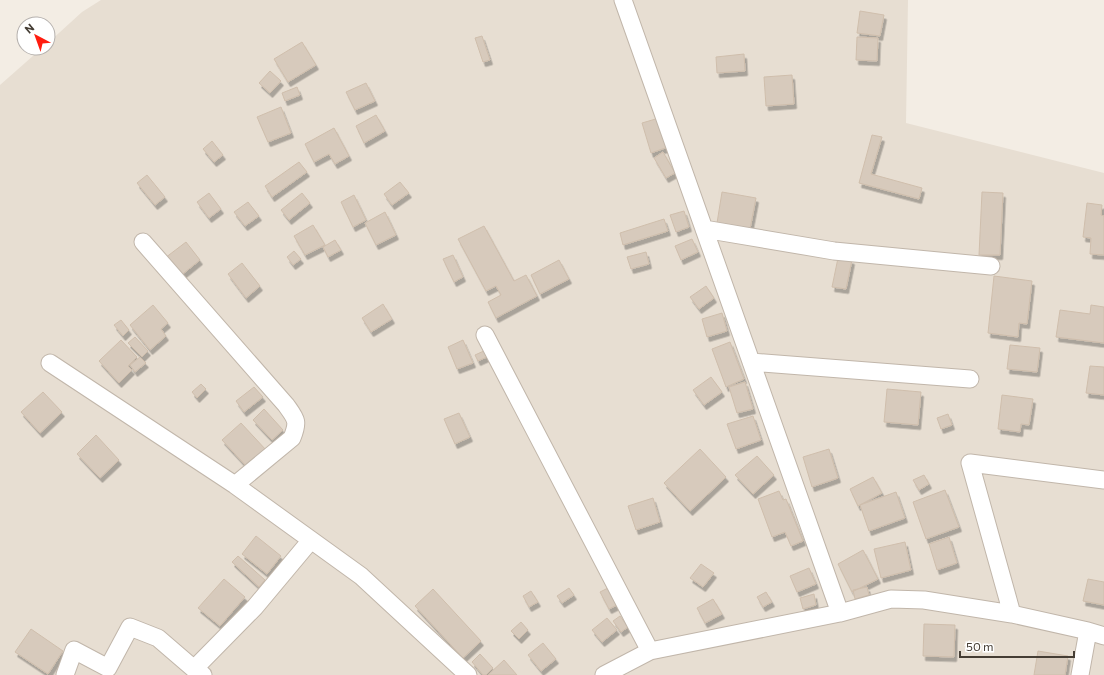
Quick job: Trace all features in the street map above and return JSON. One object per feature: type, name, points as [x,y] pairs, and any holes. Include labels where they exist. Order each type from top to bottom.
[{"type":"street","points":[[623,0],[840,613]]},
{"type":"street","points":[[704,229],[834,251],[991,266]]},
{"type":"street","points":[[143,242],[286,405],[295,418],[296,428],[292,438],[235,485]]},
{"type":"street","points":[[485,334],[650,651]]},
{"type":"street","points":[[751,362],[970,379]]},
{"type":"street","points":[[50,363],[235,485],[361,576],[468,675]]},
{"type":"street","points":[[1012,614],[970,463],[1104,480]]},
{"type":"street","points":[[65,675],[74,650],[108,668],[130,627],[158,638],[198,672],[311,540]]},
{"type":"street","points":[[604,675],[650,651],[840,613],[891,599],[924,600],[1012,614],[1096,633],[1080,675]]},
{"type":"shaded area","points":[[101,0],[908,0],[906,123],[1104,173],[1104,675],[0,675],[0,85],[33,56],[56,56],[56,36],[82,12]]},
{"type":"building","points":[[860,11],[884,15],[880,36],[857,33]]},
{"type":"building","points":[[482,36],[490,60],[483,62],[475,38]]},
{"type":"building","points":[[857,37],[878,38],[877,61],[856,60]]},
{"type":"building","points":[[302,42],[316,65],[288,82],[274,59]]},
{"type":"building","points":[[744,54],[745,71],[717,73],[716,57]]},
{"type":"building","points":[[270,71],[281,81],[270,93],[259,83]]},
{"type":"building","points":[[792,75],[794,104],[766,106],[764,77]]},
{"type":"building","points":[[366,83],[375,101],[355,110],[346,92]]},
{"type":"building","points":[[297,87],[300,95],[285,101],[282,93]]},
{"type":"building","points":[[281,107],[291,133],[268,142],[257,117]]},
{"type":"building","points":[[376,115],[385,131],[364,143],[356,126]]},
{"type":"building","points":[[659,118],[668,147],[651,153],[642,123]]},
{"type":"building","points":[[334,128],[349,156],[335,164],[329,154],[314,162],[305,144]]},
{"type":"building","points":[[872,135],[882,137],[871,174],[922,188],[919,199],[859,183]]},
{"type":"building","points":[[212,141],[223,155],[214,162],[203,149]]},
{"type":"building","points":[[663,152],[675,173],[666,178],[654,158]]},
{"type":"building","points":[[299,162],[307,172],[272,197],[265,186]]},
{"type":"building","points":[[147,175],[165,197],[155,205],[137,183]]},
{"type":"building","points":[[400,182],[409,193],[392,205],[384,194]]},
{"type":"building","points":[[722,192],[756,198],[750,229],[717,223]]},
{"type":"building","points":[[982,192],[1003,193],[1000,255],[979,255]]},
{"type":"building","points":[[209,193],[221,209],[209,218],[197,202]]},
{"type":"building","points":[[302,193],[310,203],[289,220],[281,210]]},
{"type":"building","points":[[354,195],[366,220],[353,227],[341,202]]},
{"type":"building","points":[[248,202],[259,216],[245,226],[234,212]]},
{"type":"building","points":[[1087,203],[1102,205],[1101,215],[1104,216],[1104,255],[1090,254],[1091,238],[1083,237]]},
{"type":"building","points":[[684,211],[689,227],[676,232],[670,215]]},
{"type":"building","points":[[385,212],[396,235],[376,245],[365,223]]},
{"type":"building","points":[[664,219],[668,231],[623,245],[620,233]]},
{"type":"building","points":[[313,225],[325,245],[305,255],[294,236]]},
{"type":"building","points":[[484,226],[514,281],[526,275],[537,296],[496,318],[488,302],[501,295],[496,286],[486,291],[458,239]]},
{"type":"building","points":[[692,239],[698,252],[681,260],[675,246]]},
{"type":"building","points":[[335,240],[341,250],[328,257],[323,247]]},
{"type":"building","points":[[186,242],[200,260],[179,277],[165,258]]},
{"type":"building","points":[[294,251],[301,259],[293,265],[287,257]]},
{"type":"building","points":[[646,252],[649,264],[631,269],[627,257]]},
{"type":"building","points":[[453,255],[463,277],[454,282],[443,259]]},
{"type":"building","points":[[838,258],[852,260],[846,289],[832,287]]},
{"type":"building","points":[[559,260],[569,279],[540,294],[531,275]]},
{"type":"building","points":[[242,263],[260,286],[246,298],[228,274]]},
{"type":"building","points":[[994,276],[1032,281],[1027,324],[1019,323],[1018,337],[988,333]]},
{"type":"building","points":[[706,286],[714,298],[699,309],[690,297]]},
{"type":"building","points":[[383,304],[392,319],[371,332],[362,318]]},
{"type":"building","points":[[153,305],[168,323],[161,329],[166,336],[150,350],[130,325]]},
{"type":"building","points":[[1091,305],[1104,307],[1104,343],[1056,337],[1060,310],[1090,314]]},
{"type":"building","points":[[722,313],[727,331],[707,337],[702,319]]},
{"type":"building","points":[[121,320],[129,330],[123,336],[114,325]]},
{"type":"building","points":[[135,337],[148,351],[142,357],[128,343]]},
{"type":"building","points":[[121,340],[137,357],[128,366],[132,370],[119,383],[99,361]]},
{"type":"building","points":[[463,340],[473,363],[457,369],[448,347]]},
{"type":"building","points":[[730,342],[744,379],[726,387],[712,349]]},
{"type":"building","points":[[1010,345],[1040,348],[1037,372],[1007,369]]},
{"type":"building","points":[[486,350],[489,356],[478,361],[475,355]]},
{"type":"building","points":[[140,357],[146,363],[135,372],[130,365]]},
{"type":"building","points":[[1090,366],[1104,367],[1104,395],[1086,393]]},
{"type":"building","points":[[711,377],[722,392],[704,405],[693,390]]},
{"type":"building","points":[[745,382],[753,409],[737,413],[729,387]]},
{"type":"building","points":[[201,384],[206,389],[197,398],[192,392]]},
{"type":"building","points":[[254,387],[263,397],[244,412],[236,401]]},
{"type":"building","points":[[887,389],[921,392],[918,425],[884,422]]},
{"type":"building","points":[[43,392],[62,412],[40,433],[21,412]]},
{"type":"building","points":[[1002,395],[1033,399],[1029,425],[1021,424],[1020,432],[998,429]]},
{"type":"building","points":[[264,409],[283,430],[272,440],[253,420]]},
{"type":"building","points":[[459,413],[470,437],[455,444],[444,419]]},
{"type":"building","points":[[948,414],[952,425],[941,429],[937,418]]},
{"type":"building","points":[[753,416],[761,440],[736,449],[727,424]]},
{"type":"building","points":[[241,423],[267,451],[248,468],[222,440]]},
{"type":"building","points":[[96,435],[119,460],[100,478],[77,454]]},
{"type":"building","points":[[700,449],[726,477],[690,511],[664,483]]},
{"type":"building","points":[[829,449],[838,478],[812,487],[803,457]]},
{"type":"building","points":[[757,456],[774,475],[753,494],[735,475]]},
{"type":"building","points":[[924,475],[929,484],[919,490],[913,480]]},
{"type":"building","points":[[873,477],[882,493],[858,506],[850,489]]},
{"type":"building","points":[[945,490],[959,527],[926,539],[913,502]]},
{"type":"building","points":[[779,491],[783,500],[786,499],[803,541],[791,546],[785,532],[772,537],[758,499]]},
{"type":"building","points":[[896,492],[905,518],[869,531],[860,505]]},
{"type":"building","points":[[653,498],[660,522],[636,530],[628,506]]},
{"type":"building","points":[[256,536],[281,556],[267,574],[242,554]]},
{"type":"building","points":[[949,537],[957,563],[937,570],[929,544]]},
{"type":"building","points":[[905,542],[911,570],[881,578],[874,549]]},
{"type":"building","points":[[863,550],[878,579],[852,592],[838,564]]},
{"type":"building","points":[[238,556],[265,580],[259,587],[232,562]]},
{"type":"building","points":[[701,564],[714,573],[703,587],[690,578]]},
{"type":"building","points":[[809,568],[816,584],[797,592],[790,576]]},
{"type":"building","points":[[224,579],[245,597],[220,626],[198,608]]},
{"type":"building","points":[[1088,579],[1104,582],[1104,605],[1083,601]]},
{"type":"building","points":[[610,587],[619,604],[609,609],[600,592]]},
{"type":"building","points":[[867,587],[869,595],[855,599],[853,590]]},
{"type":"building","points":[[569,588],[574,595],[562,603],[557,596]]},
{"type":"building","points":[[433,589],[481,641],[463,658],[415,606]]},
{"type":"building","points":[[531,591],[538,602],[529,607],[523,596]]},
{"type":"building","points":[[766,592],[772,602],[763,607],[757,597]]},
{"type":"building","points":[[814,594],[816,605],[803,609],[800,598]]},
{"type":"building","points":[[713,599],[722,614],[705,623],[697,608]]},
{"type":"building","points":[[620,616],[628,627],[621,632],[613,621]]},
{"type":"building","points":[[607,618],[617,630],[602,642],[592,630]]},
{"type":"building","points":[[521,622],[528,630],[519,639],[511,631]]},
{"type":"building","points":[[924,624],[955,625],[954,657],[923,656]]},
{"type":"building","points":[[31,629],[63,651],[48,674],[15,652]]},
{"type":"building","points":[[543,643],[556,659],[541,671],[528,655]]},
{"type":"building","points":[[1038,651],[1068,656],[1065,675],[1034,675]]},
{"type":"building","points":[[480,654],[493,668],[486,675],[483,675],[472,662]]},
{"type":"building","points":[[504,660],[517,675],[488,675]]}]
